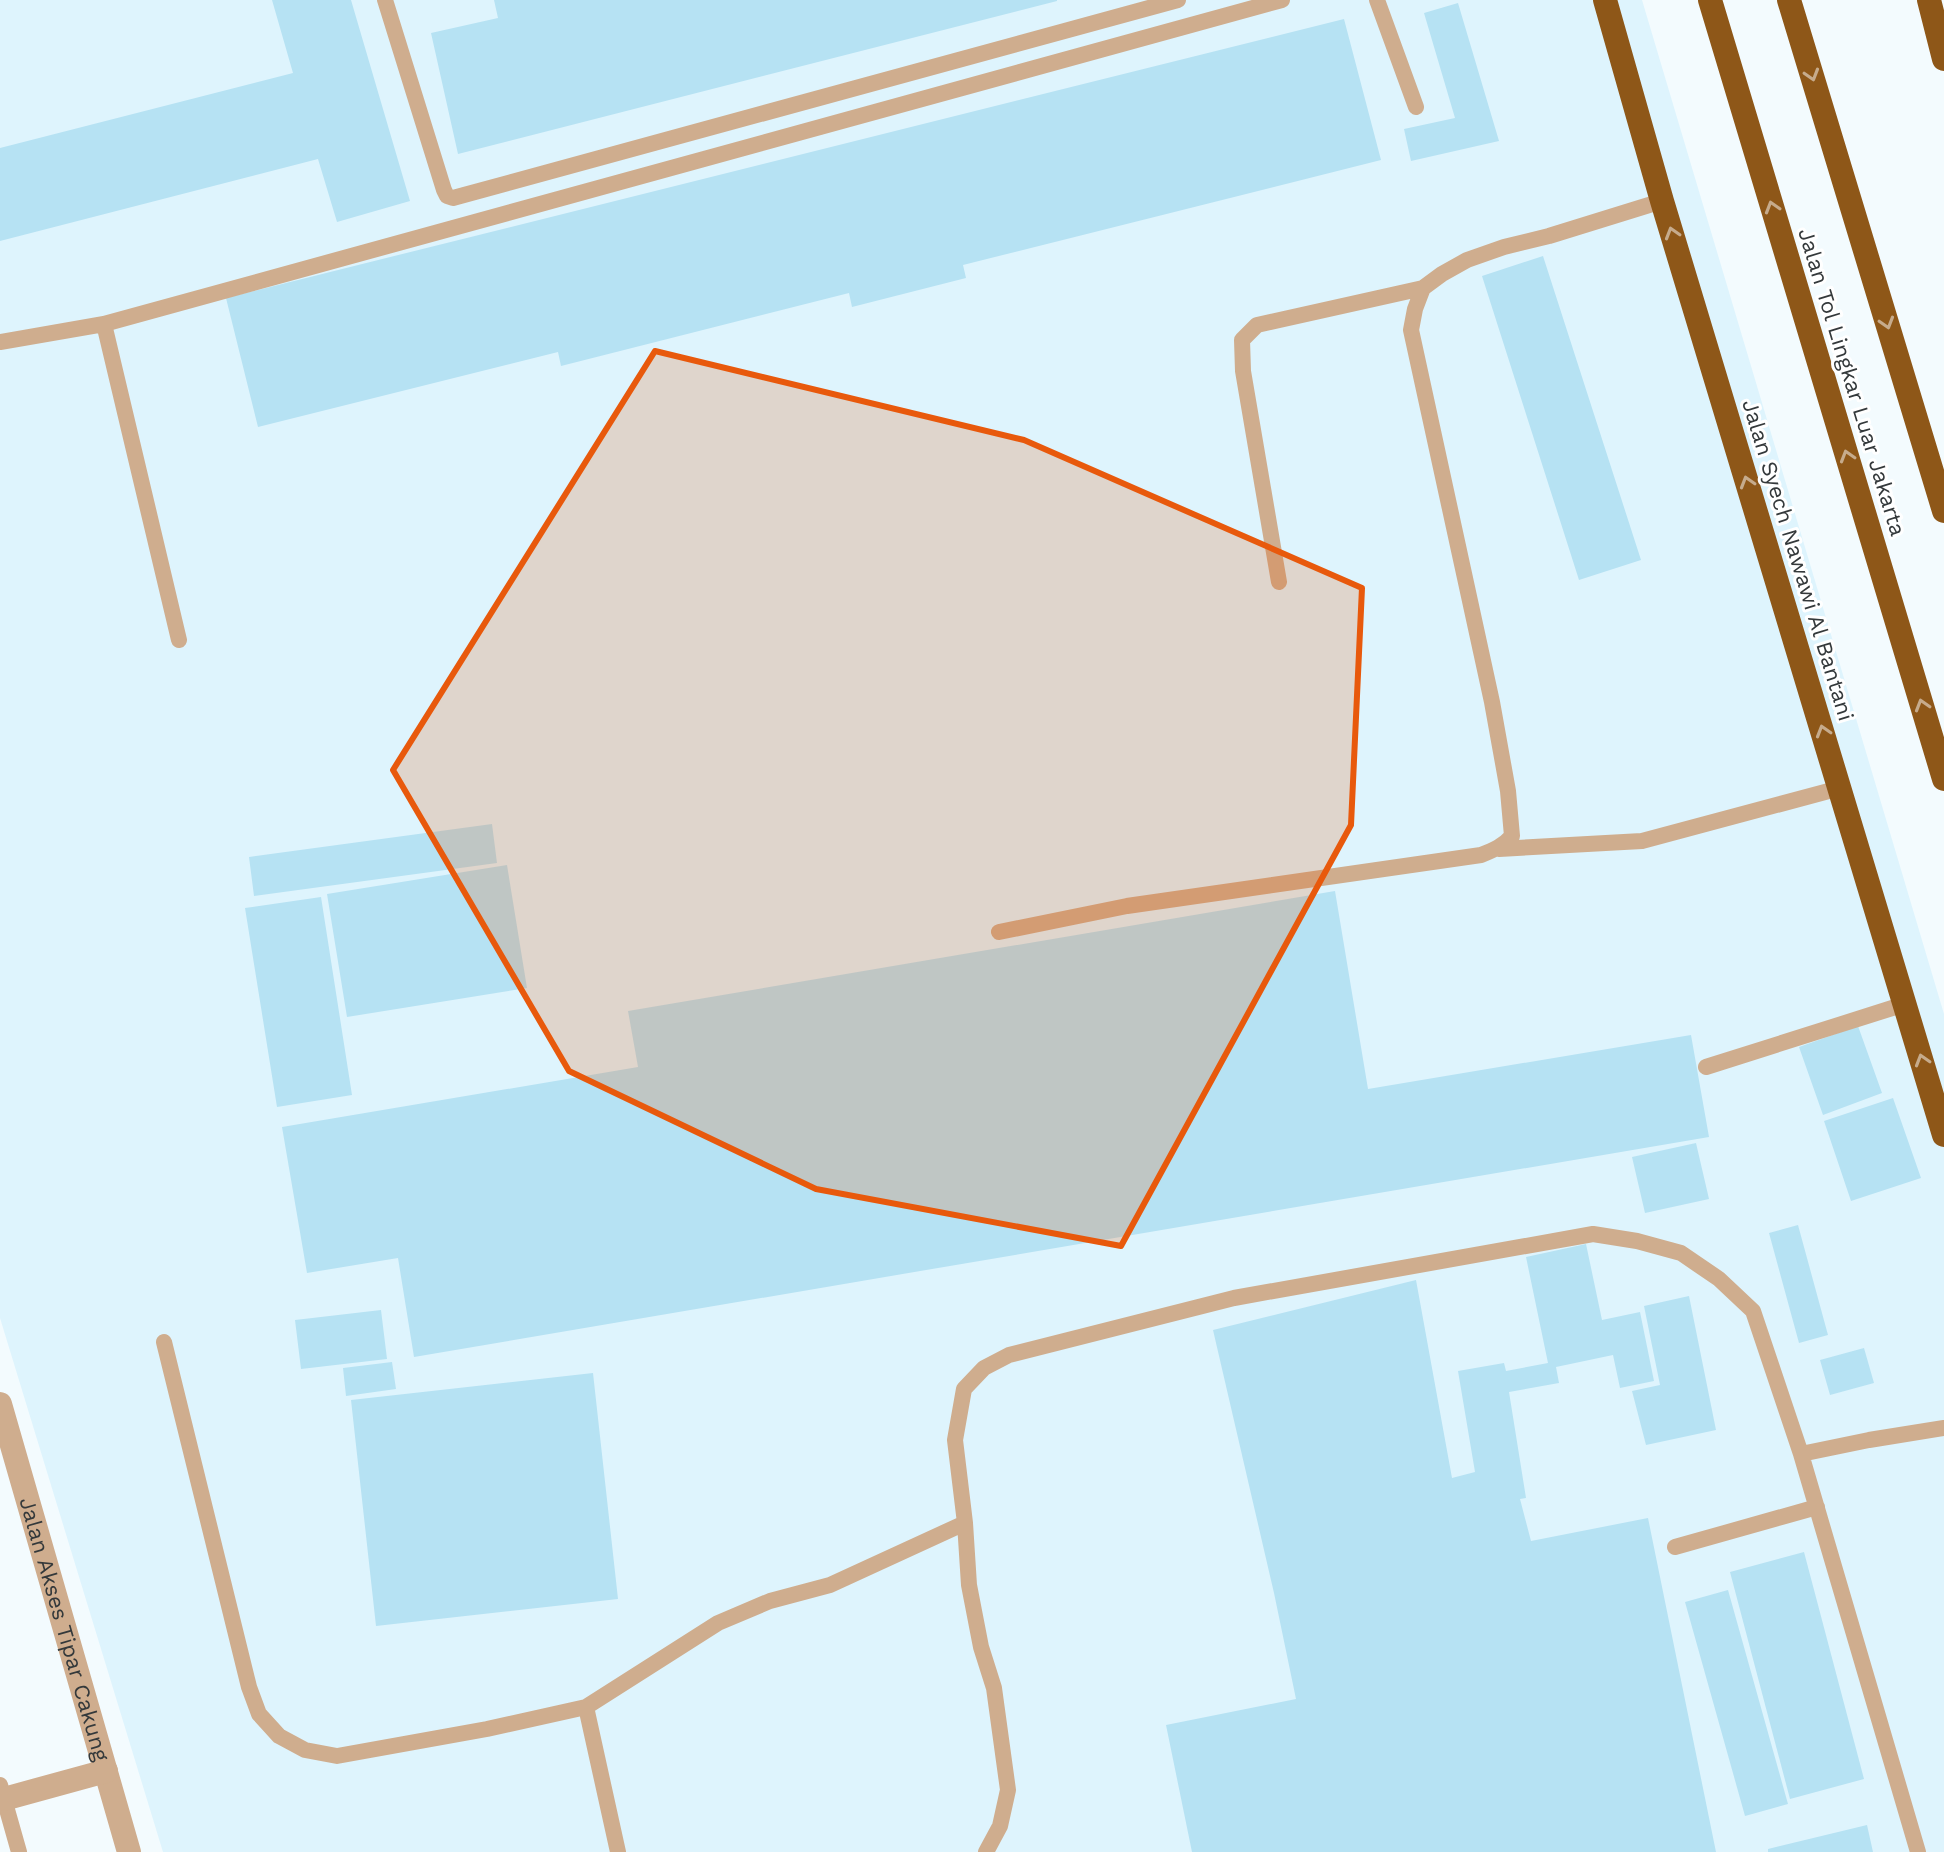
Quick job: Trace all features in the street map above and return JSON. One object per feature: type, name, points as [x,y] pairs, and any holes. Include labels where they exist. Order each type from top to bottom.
[{"type":"highway","name":"Jalan Syech Nawawi Al Bantani","points":[[1605,0],[1662,201],[1944,1135]]},
{"type":"highway","name":"Jalan Tol Lingkar Luar Jakarta","points":[[1710,0],[1944,779]]},
{"type":"highway","points":[[1789,0],[1944,511]]},
{"type":"highway","points":[[1929,0],[1944,59]]},
{"type":"street","name":"Jalan Akses Tipar Cakung","points":[[0,1404],[129,1852]]},
{"type":"street","points":[[1,1795],[106,1771]]},
{"type":"lane","points":[[385,0],[444,190],[447,196],[453,198],[1178,0]]},
{"type":"lane","points":[[0,342],[104,324],[1282,0]]},
{"type":"lane","points":[[1377,0],[1416,107]]},
{"type":"lane","points":[[1279,582],[1243,371],[1242,340],[1257,325],[1423,288],[1467,260],[1491,251],[1662,201]]},
{"type":"lane","points":[[1423,288],[1411,330],[1489,688],[1508,791],[1512,836],[1499,849]]},
{"type":"lane","points":[[104,324],[179,640]]},
{"type":"lane","points":[[999,932],[1127,906],[1481,855],[1499,849],[1642,841],[1840,788]]},
{"type":"lane","points":[[1706,1067],[1905,1004]]},
{"type":"lane","points":[[986,1852],[1000,1826],[1008,1790],[994,1688],[981,1647],[969,1585],[955,1440],[964,1389],[984,1368],[1009,1355],[1234,1298],[1593,1234],[1637,1241],[1681,1253],[1719,1279],[1753,1311],[1801,1454],[1918,1852]]},
{"type":"lane","points":[[164,1342],[249,1687],[259,1714],[279,1736],[305,1750],[337,1756],[487,1729],[586,1707],[718,1623],[770,1601],[830,1585],[965,1523]]},
{"type":"lane","points":[[1801,1454],[1944,1428]]},
{"type":"lane","points":[[1675,1547],[1817,1507]]},
{"type":"lane","points":[[586,1707],[618,1852]]},
{"type":"lane","points":[[1,1795],[19,1852]]},
{"type":"highlighted area","points":[[655,351],[1024,440],[1362,588],[1351,825],[1121,1246],[816,1189],[569,1071],[393,770]]},
{"type":"shaded area","points":[[0,0],[1642,0],[1944,1014],[1944,1852],[163,1852],[0,1318]]},
{"type":"building","points":[[272,0],[351,0],[410,201],[337,222],[318,159],[0,241],[0,148],[293,73]]},
{"type":"building","points":[[494,0],[1057,1],[458,154],[431,33],[498,18]]},
{"type":"building","points":[[1458,3],[1499,141],[1411,161],[1404,129],[1455,118],[1424,13]]},
{"type":"building","points":[[1344,19],[1381,160],[963,265],[966,278],[852,307],[849,293],[561,366],[558,352],[258,427],[226,298]]},
{"type":"building","points":[[1543,256],[1641,560],[1579,580],[1482,276]]},
{"type":"building","points":[[492,824],[497,863],[254,896],[249,857]]},
{"type":"building","points":[[507,865],[527,988],[347,1017],[327,894]]},
{"type":"building","points":[[1335,891],[1368,1089],[1691,1035],[1709,1137],[414,1357],[398,1258],[307,1273],[282,1127],[638,1067],[628,1011]]},
{"type":"building","points":[[321,897],[352,1095],[277,1107],[245,908]]},
{"type":"building","points":[[1858,1026],[1882,1093],[1823,1115],[1799,1047]]},
{"type":"building","points":[[1893,1098],[1921,1178],[1851,1201],[1824,1121]]},
{"type":"building","points":[[1696,1143],[1709,1199],[1645,1213],[1632,1157]]},
{"type":"building","points":[[1798,1225],[1828,1335],[1799,1343],[1769,1233]]},
{"type":"building","points":[[1586,1244],[1602,1320],[1640,1312],[1654,1381],[1620,1388],[1613,1355],[1556,1367],[1559,1383],[1509,1392],[1526,1498],[1520,1499],[1531,1541],[1648,1518],[1716,1852],[1192,1852],[1166,1725],[1296,1699],[1213,1330],[1416,1280],[1452,1478],[1475,1472],[1458,1371],[1504,1363],[1506,1371],[1548,1363],[1526,1257]]},
{"type":"building","points":[[1689,1296],[1716,1430],[1646,1445],[1632,1391],[1660,1385],[1644,1306]]},
{"type":"building","points":[[381,1310],[387,1359],[301,1369],[295,1320]]},
{"type":"building","points":[[1864,1348],[1874,1383],[1830,1395],[1820,1360]]},
{"type":"building","points":[[392,1362],[396,1389],[346,1396],[343,1368]]},
{"type":"building","points":[[593,1373],[618,1599],[376,1626],[351,1400]]},
{"type":"building","points":[[1804,1552],[1864,1779],[1790,1799],[1730,1572]]},
{"type":"building","points":[[1728,1590],[1788,1804],[1745,1816],[1685,1602]]},
{"type":"building","points":[[1867,1825],[1873,1852],[1768,1852],[1768,1849]]}]
